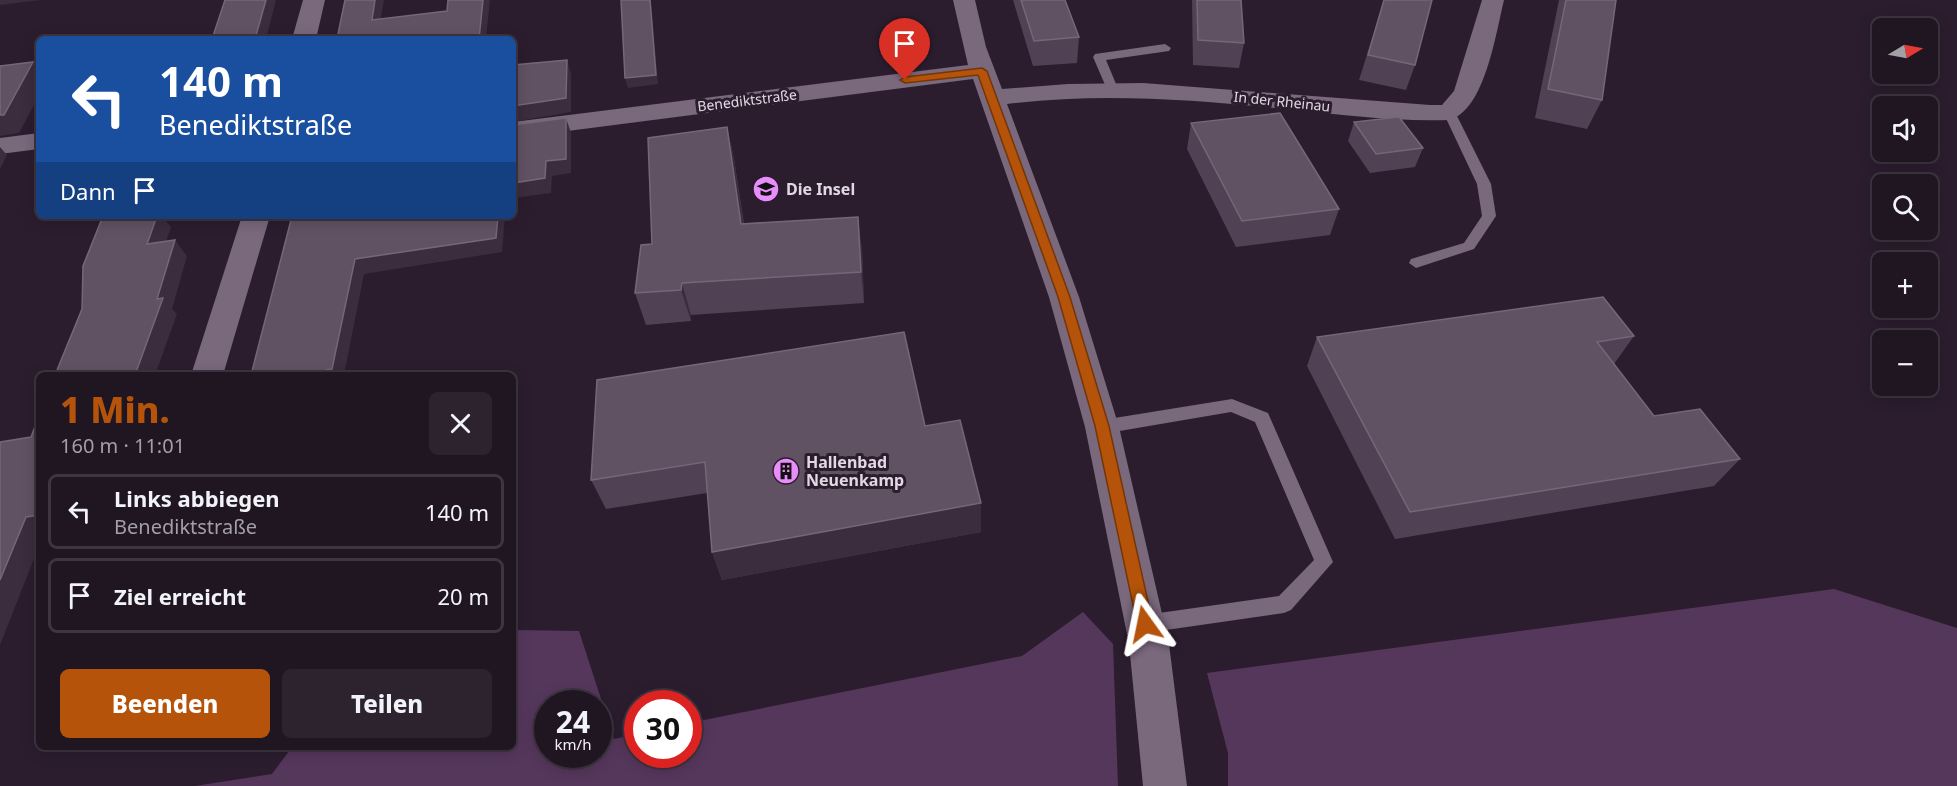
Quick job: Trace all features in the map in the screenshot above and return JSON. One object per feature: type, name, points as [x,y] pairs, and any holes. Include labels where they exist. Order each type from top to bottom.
[{"type":"street","points":[[305,36],[314,0]]},
{"type":"street","points":[[964,0],[987,85],[1064,297],[1102,426],[1145,624],[1165,786]]},
{"type":"street","points":[[1449,112],[1466,93],[1493,0]]},
{"type":"street","name":"In der Rheinau","points":[[987,85],[1206,94],[1413,115],[1449,112]]},
{"type":"street","name":"Benediktstraße","points":[[516,130],[987,85]]},
{"type":"street","points":[[0,146],[36,141]]},
{"type":"street","points":[[208,372],[255,219]]},
{"type":"lane","points":[[1113,91],[1099,57],[1165,48]]},
{"type":"lane","points":[[1416,263],[1469,246],[1489,216],[1484,184],[1449,112]]},
{"type":"lane","points":[[1102,426],[1232,405],[1262,418],[1324,562],[1284,604],[1145,624]]},
{"type":"shaded area","points":[[1834,589],[1957,628],[1957,786],[1228,786],[1228,753],[1207,673]]},
{"type":"shaded area","points":[[1083,612],[1113,644],[1118,786],[195,786],[272,774],[290,750],[516,750],[516,630],[579,631],[598,690],[534,690],[534,768],[612,768],[612,733],[614,739],[624,737],[624,768],[702,768],[702,720],[1022,656]]},
{"type":"building","points":[[225,0],[266,0],[256,36],[213,36]]},
{"type":"building","points":[[345,0],[375,0],[372,20],[447,11],[448,0],[483,0],[479,36],[338,36]]},
{"type":"building","points":[[621,0],[650,0],[656,75],[625,78]]},
{"type":"building","points":[[1021,0],[1065,0],[1079,37],[1034,41]]},
{"type":"building","points":[[1197,0],[1241,0],[1244,43],[1198,40]]},
{"type":"building","points":[[1384,0],[1432,0],[1415,65],[1368,55]]},
{"type":"building","points":[[1566,0],[1616,0],[1602,100],[1548,89]]},
{"type":"building","points":[[567,60],[566,98],[516,106],[516,65]]},
{"type":"building","points":[[33,62],[4,115],[0,115],[0,66]]},
{"type":"building","points":[[1280,113],[1339,209],[1242,221],[1191,123]]},
{"type":"building","points":[[1399,117],[1423,148],[1376,154],[1354,122]]},
{"type":"building","points":[[566,118],[566,159],[546,161],[545,178],[516,183],[516,125]]},
{"type":"building","points":[[727,127],[741,224],[858,217],[861,272],[682,283],[681,290],[635,293],[641,245],[652,244],[648,138]]},
{"type":"building","points":[[102,219],[156,219],[147,244],[175,240],[157,299],[163,298],[136,372],[56,372],[82,309],[83,266]]},
{"type":"building","points":[[291,219],[498,219],[496,238],[355,259],[332,369],[326,372],[252,372]]},
{"type":"building","points":[[1603,297],[1634,336],[1597,342],[1654,416],[1700,409],[1740,459],[1410,512],[1317,337]]},
{"type":"building","name":"Hallenbad Neuenkamp","points":[[904,332],[925,426],[960,420],[981,503],[712,552],[705,462],[591,480],[597,380]]},
{"type":"building","points":[[36,424],[36,515],[26,517],[0,580],[0,442],[31,437]]},
{"type":"place","name":"Die Insel","points":[[766,189]]},
{"type":"place","name":"Hallenbad Neuenkamp","points":[[786,471]]},
{"type":"route","points":[[905,80],[982,71],[1064,297],[1102,426],[1145,624]]}]
